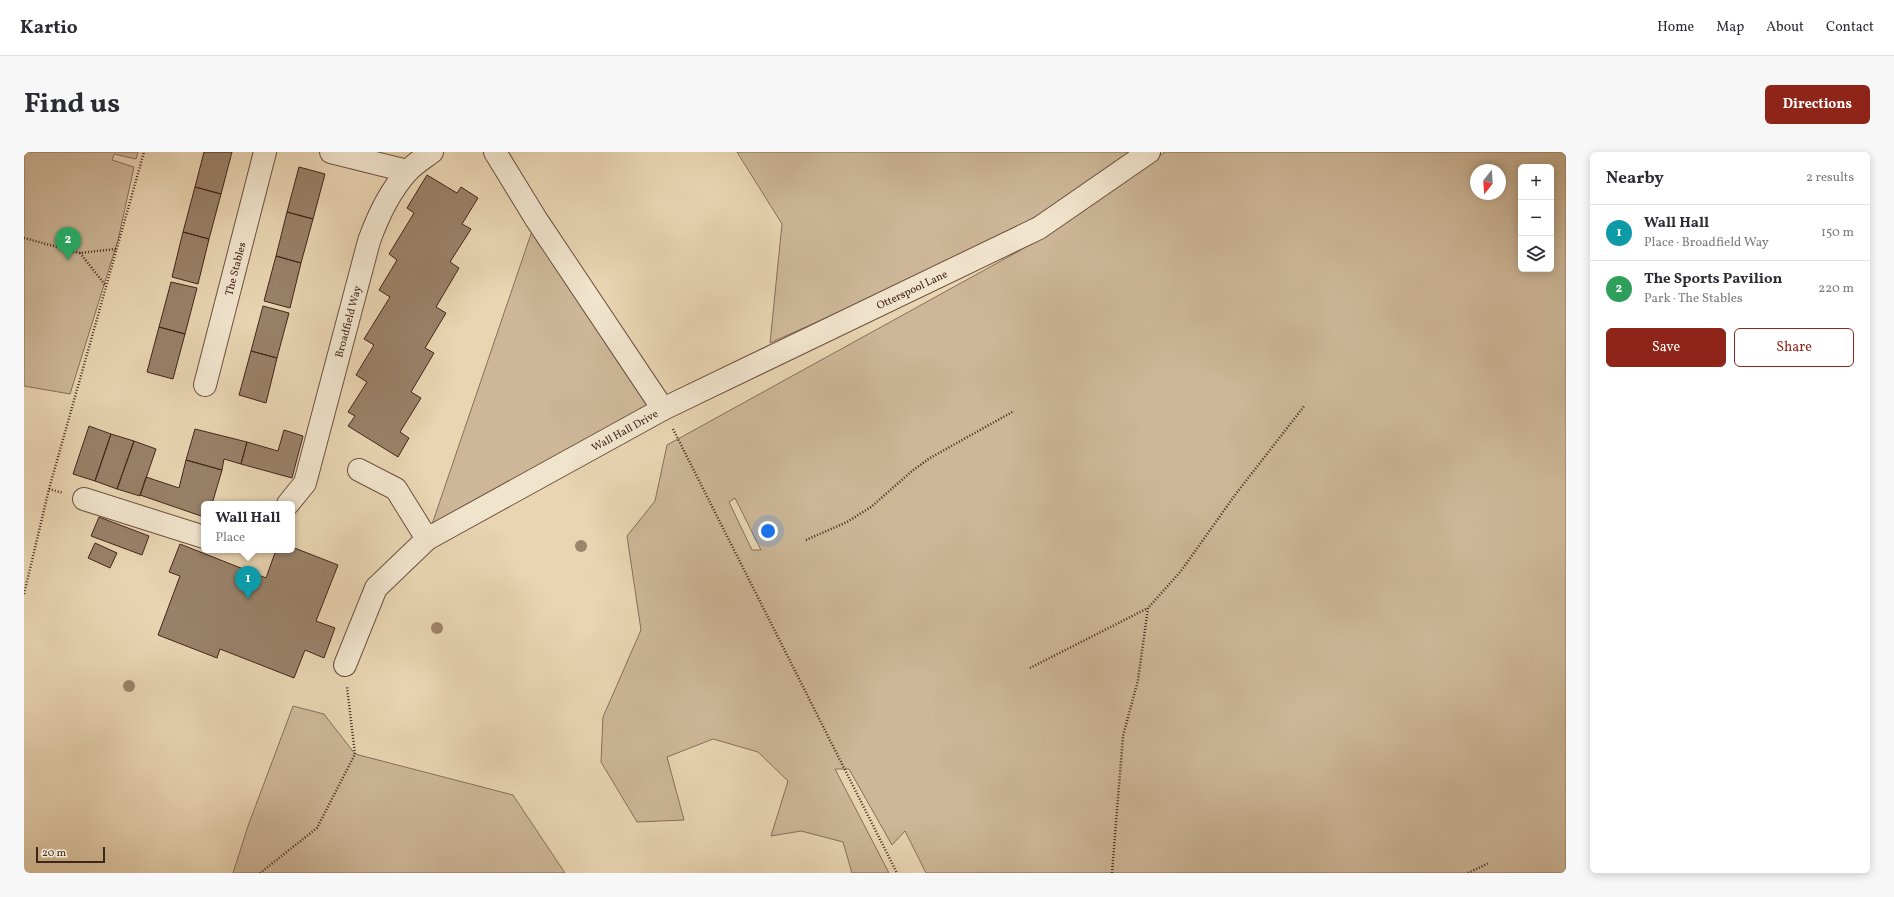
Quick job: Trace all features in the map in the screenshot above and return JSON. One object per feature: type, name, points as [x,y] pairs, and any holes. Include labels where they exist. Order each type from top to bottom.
[{"type":"street","name":"The Stables","points":[[205,385],[265,152]]},
{"type":"street","points":[[331,152],[407,171]]},
{"type":"street","name":"Broadfield Way","points":[[290,501],[305,483],[374,227],[391,192],[407,171],[432,152]]},
{"type":"street","name":"Wall Hall Drive","points":[[345,665],[376,588],[427,539],[663,409],[536,219],[495,152]]},
{"type":"street","name":"Otterspool Lane","points":[[663,409],[1039,228],[1150,152]]},
{"type":"street","points":[[359,470],[396,489],[427,539]]},
{"type":"street","points":[[84,499],[201,536]]},
{"type":"path","points":[[24,594],[49,489],[144,152]]},
{"type":"path","points":[[24,238],[80,253],[116,249]]},
{"type":"path","points":[[80,253],[106,286]]},
{"type":"path","points":[[1030,668],[1148,608],[1181,571],[1235,495],[1305,405]]},
{"type":"path","points":[[663,409],[897,873]]},
{"type":"path","points":[[806,540],[847,522],[871,507],[912,471],[930,458],[1014,411]]},
{"type":"path","points":[[1112,873],[1123,736],[1138,680],[1148,608]]},
{"type":"path","points":[[260,873],[317,828],[355,754],[345,665]]},
{"type":"path","points":[[1468,873],[1489,863]]},
{"type":"shaded area","points":[[24,152],[138,152],[136,159],[114,154],[112,160],[134,167],[118,240],[70,394],[24,386]]},
{"type":"shaded area","points":[[737,152],[1140,152],[1115,171],[975,251],[770,343],[782,224]]},
{"type":"shaded area","points":[[1165,152],[1566,152],[1566,873],[926,873],[905,831],[892,845],[849,769],[835,769],[889,873],[852,873],[843,842],[801,831],[771,836],[788,781],[758,752],[713,739],[667,757],[684,820],[637,822],[601,762],[603,717],[641,630],[627,536],[655,501],[667,445],[1019,251]],"holes":[[[735,498],[761,550],[752,550],[729,502]]]},
{"type":"shaded area","points":[[532,231],[663,409],[427,539]]},
{"type":"shaded area","points":[[293,706],[324,714],[355,754],[513,795],[565,873],[233,873],[248,826]]},
{"type":"building","points":[[204,152],[232,152],[221,194],[195,187]]},
{"type":"building","points":[[299,167],[325,174],[313,219],[287,212]]},
{"type":"building","points":[[427,175],[457,193],[461,187],[478,198],[462,224],[471,229],[450,262],[459,268],[436,307],[446,313],[425,348],[434,353],[411,392],[421,398],[400,432],[409,438],[398,457],[348,426],[355,416],[348,412],[367,382],[356,375],[374,345],[364,339],[390,297],[379,290],[397,260],[389,254],[414,213],[407,208]]},
{"type":"building","points":[[195,187],[221,194],[209,239],[183,232]]},
{"type":"building","points":[[287,212],[313,219],[301,263],[276,256]]},
{"type":"building","points":[[183,232],[209,239],[198,284],[172,277]]},
{"type":"building","points":[[276,256],[301,263],[290,308],[264,301]]},
{"type":"building","points":[[171,282],[197,288],[185,334],[159,327]]},
{"type":"building","points":[[263,306],[289,313],[277,358],[251,351]]},
{"type":"building","points":[[159,327],[185,334],[173,379],[147,372]]},
{"type":"building","points":[[251,351],[277,358],[266,403],[239,395]]},
{"type":"building","points":[[89,426],[111,434],[95,481],[73,474]]},
{"type":"building","points":[[195,429],[247,442],[241,464],[224,459],[222,470],[186,460]]},
{"type":"building","points":[[284,430],[303,436],[292,478],[241,464],[247,442],[278,451]]},
{"type":"building","points":[[111,434],[134,441],[117,489],[95,481]]},
{"type":"building","points":[[134,441],[156,449],[140,496],[117,489]]},
{"type":"building","points":[[186,460],[222,470],[213,501],[201,501],[201,516],[140,495],[146,477],[179,488]]},
{"type":"building","points":[[99,517],[149,536],[142,555],[91,536]]},
{"type":"building","points":[[95,543],[117,553],[110,568],[88,558]]},
{"type":"building","points":[[180,544],[266,578],[275,553],[295,553],[295,548],[338,565],[316,621],[335,628],[324,658],[305,650],[294,678],[220,649],[217,658],[158,635],[180,576],[169,572]]},
{"type":"place","name":"The Sports Pavilion","points":[[68,260]]},
{"type":"place","name":"Wall Hall","points":[[248,599]]}]
